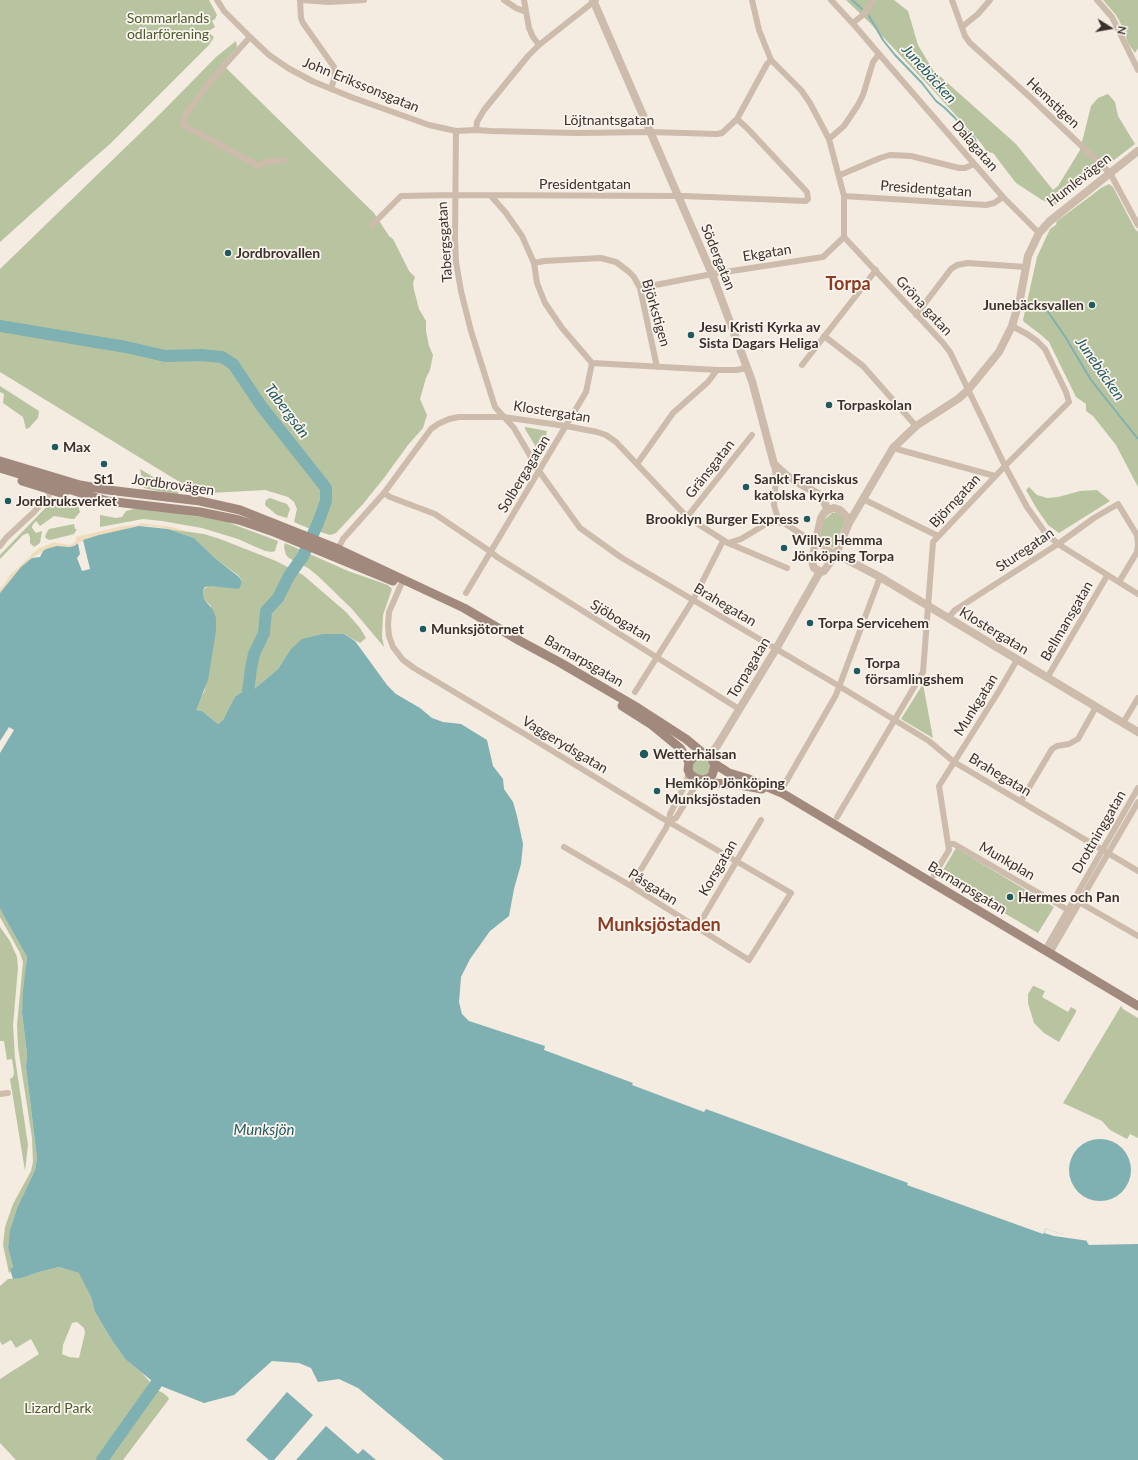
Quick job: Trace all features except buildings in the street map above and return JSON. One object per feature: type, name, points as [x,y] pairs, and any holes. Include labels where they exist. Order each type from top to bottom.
[{"type":"main road","name":"Jordbrovägen","points":[[0,461],[80,485],[108,490],[200,501],[240,510],[299,538],[322,547],[338,549]]},
{"type":"main road","name":"Jordbrovägen","points":[[0,468],[107,501],[200,512],[239,520],[274,532],[299,538]]},
{"type":"main road","points":[[0,475],[52,491],[86,499],[107,501]]},
{"type":"main road","name":"Jordbrovägen","points":[[322,547],[334,558]]},
{"type":"main road","name":"Barnarpsgatan","points":[[338,549],[450,605],[626,708],[652,725],[680,748],[689,762]]},
{"type":"main road","name":"Barnarpsgatan","points":[[334,558],[402,582],[464,608],[638,708],[686,739],[706,755]]},
{"type":"main road","points":[[695,755],[706,755],[715,764],[712,775],[707,779],[701,780],[693,777],[688,768],[689,762],[695,755]]},
{"type":"main road","name":"Barnarpsgatan","points":[[715,764],[729,773],[782,790],[1138,1006]]},
{"type":"main road","name":"Barnarpsgatan","points":[[701,780],[713,783],[782,790]]},
{"type":"street","name":"John Erikssonsgatan","points":[[217,0],[224,11],[269,55],[288,68],[312,81],[429,125],[456,131],[476,130]]},
{"type":"street","points":[[331,89],[336,76],[334,67],[300,18],[301,0],[328,2],[364,0]]},
{"type":"street","points":[[504,0],[516,8],[526,12]]},
{"type":"street","points":[[524,0],[529,28],[539,45]]},
{"type":"street","points":[[752,0],[759,30],[771,60],[801,90],[813,108],[829,139],[840,175],[844,196],[844,237]]},
{"type":"street","name":"Dalagatan","points":[[831,0],[853,23],[1003,197],[1039,233]]},
{"type":"street","points":[[853,23],[864,14],[874,0]]},
{"type":"street","name":"Hemstigen","points":[[952,0],[965,36],[970,43],[1030,97],[1110,173],[1138,225]]},
{"type":"street","points":[[962,27],[978,14],[990,0]]},
{"type":"street","points":[[1097,0],[1112,17],[1138,66]]},
{"type":"street","points":[[476,130],[477,122],[491,100],[528,56],[539,45],[594,1]]},
{"type":"street","name":"Södergatan","points":[[594,1],[712,274],[747,368],[774,464]]},
{"type":"street","points":[[250,37],[215,76],[184,117],[183,124],[259,166],[264,162],[285,160]]},
{"type":"street","points":[[829,139],[844,126],[858,105],[863,95],[873,62],[879,54]]},
{"type":"street","name":"Löjtnantsgatan","points":[[476,130],[577,133],[722,133],[736,119],[767,64],[771,60]]},
{"type":"street","name":"Presidentgatan","points":[[372,225],[401,196],[678,196],[806,201],[808,199],[807,192],[747,128],[736,119]]},
{"type":"street","name":"Tabergsgatan","points":[[456,131],[454,195],[456,262],[461,291],[471,331],[495,407],[503,417]]},
{"type":"street","name":"Humlevägen","points":[[1039,233],[1050,221],[1138,151]]},
{"type":"street","points":[[840,175],[890,155],[911,156],[959,168],[965,168],[974,164]]},
{"type":"street","points":[[491,196],[518,230],[527,246],[534,263],[537,283],[545,303],[562,328],[592,363],[717,370],[736,370],[747,368]]},
{"type":"street","name":"Presidentgatan","points":[[844,196],[986,205],[994,203],[1003,197]]},
{"type":"street","points":[[849,523],[893,448],[916,426],[958,399],[968,390],[999,352],[1012,326],[1020,299],[1025,267],[1030,250],[1039,233]]},
{"type":"street","name":"Ekgatan","points":[[640,288],[712,274],[823,257],[844,237]]},
{"type":"street","name":"Gröna gatan","points":[[844,237],[946,347],[1005,466],[1027,507],[1044,531],[1058,544],[1138,594]]},
{"type":"street","name":"Björkstigen","points":[[534,263],[593,257],[609,259],[622,265],[628,270],[640,288],[657,367]]},
{"type":"street","points":[[916,315],[951,269],[957,265],[968,263],[1025,267]]},
{"type":"street","points":[[802,365],[876,270]]},
{"type":"street","name":"Björngatan","points":[[837,817],[923,672],[933,542],[995,476],[1069,402],[1066,392],[1045,349],[1027,334],[1012,326]]},
{"type":"street","points":[[824,336],[863,366],[916,426]]},
{"type":"street","name":"Solbergagatan","points":[[466,593],[586,392],[592,363]]},
{"type":"street","points":[[637,464],[673,413],[708,382],[717,370]]},
{"type":"street","name":"Klostergatan","points":[[334,558],[343,539],[384,493],[431,429],[449,419],[459,417],[503,417],[566,426],[606,435],[616,442],[688,517],[726,542],[787,568]]},
{"type":"street","name":"Brahegatan","points":[[503,417],[514,428],[539,471],[580,528],[622,558],[839,686],[928,741],[954,762],[1138,871]]},
{"type":"street","name":"Gränsgatan","points":[[688,517],[752,435]]},
{"type":"street","points":[[893,448],[995,476]]},
{"type":"street","points":[[774,464],[786,475],[818,494],[828,510],[834,508],[840,510],[848,518],[849,523]]},
{"type":"street","points":[[774,464],[776,476],[774,505],[778,519],[836,554]]},
{"type":"street","points":[[0,546],[34,512],[52,491]]},
{"type":"street","name":"Sjöbogatan","points":[[384,493],[390,497],[435,514],[491,552],[496,557],[739,709]]},
{"type":"street","points":[[863,499],[938,536]]},
{"type":"street","name":"Sturegatan","points":[[948,618],[955,610],[1058,544],[1094,518],[1120,505],[1137,535],[1138,546],[1137,552],[1119,582]]},
{"type":"street","points":[[844,514],[857,509]]},
{"type":"street","name":"Torpagatan","points":[[809,592],[812,561],[821,518],[828,510]]},
{"type":"street","points":[[635,692],[694,600],[726,542],[742,539],[766,524],[774,522],[783,523]]},
{"type":"street","name":"Torpagatan","points":[[706,755],[739,709],[818,576],[824,571],[836,554],[849,523]]},
{"type":"street","name":"Klostergatan","points":[[836,554],[880,577],[1138,732]]},
{"type":"street","points":[[812,561],[814,568],[821,572]]},
{"type":"street","name":"Bellmansgatan","points":[[1047,678],[1107,576]]},
{"type":"street","points":[[782,790],[836,695],[880,577]]},
{"type":"street","name":"Vaggerydsgatan","points":[[402,582],[389,612],[388,625],[391,642],[403,660],[669,822],[791,893],[749,960]]},
{"type":"street","name":"Munkgatan","points":[[948,844],[939,786],[1017,660]]},
{"type":"street","points":[[1123,723],[1138,698]]},
{"type":"street","points":[[1021,801],[1052,749],[1057,746],[1069,744],[1078,739],[1096,707]]},
{"type":"street","points":[[631,886],[669,822],[670,814],[690,773]]},
{"type":"street","points":[[669,822],[676,818],[701,780]]},
{"type":"street","name":"Drottninggatan","points":[[1047,952],[1105,851],[1136,801],[1138,788]]},
{"type":"street","name":"Korsgatan","points":[[697,928],[761,820]]},
{"type":"street","points":[[934,875],[949,850],[948,844]]},
{"type":"street","name":"Munkplan","points":[[948,844],[954,844],[1071,912]]},
{"type":"street","name":"Påsgatan","points":[[564,848],[631,886],[749,960]]},
{"type":"street","points":[[1077,900],[1138,936]]},
{"type":"street","points":[[0,1094],[8,1093]]},
{"type":"green space","name":"Sommarlands odlarförening","points":[[0,0],[209,0],[217,15],[212,21],[215,27],[204,34],[210,34],[214,37],[209,45],[110,144],[0,242]]},
{"type":"green space","points":[[846,0],[894,0],[908,11],[918,45],[933,70],[1016,144],[1053,190],[1058,186],[1080,150],[1091,106],[1098,98],[1108,94],[1115,102],[1118,116],[1135,144],[1055,205],[1042,200],[1016,183],[993,153],[987,152],[981,143],[932,89],[869,22]]},
{"type":"green space","points":[[1103,0],[1138,0],[1138,48],[1135,53],[1128,43],[1116,15]]},
{"type":"green space","points":[[236,41],[237,47],[222,64],[374,213],[389,236],[393,239],[409,271],[415,277],[413,283],[414,290],[419,309],[426,321],[429,346],[433,355],[430,370],[420,399],[427,415],[423,428],[408,445],[363,504],[336,533],[330,535],[294,522],[297,509],[294,502],[288,497],[265,490],[210,493],[191,489],[0,372],[0,269],[162,112],[216,57]]},
{"type":"green space","points":[[1109,184],[1113,187],[1138,232],[1138,487],[1116,445],[1093,416],[1086,411],[1086,404],[1076,397],[1049,342],[1023,320],[1037,257],[1050,229],[1057,224],[1057,221],[1101,188]]},
{"type":"green space","points":[[0,386],[39,411],[38,418],[29,428],[26,429],[23,417],[3,403],[4,394],[0,392]]},
{"type":"green space","points":[[525,427],[547,431],[543,449],[539,452],[525,429]]},
{"type":"green space","points":[[140,469],[179,493],[177,495],[144,488]]},
{"type":"green space","points":[[1029,487],[1037,495],[1047,498],[1058,497],[1080,491],[1097,490],[1110,501],[1059,533],[1048,525],[1037,509],[1026,490]]},
{"type":"green space","points":[[270,498],[287,504],[290,509],[287,518],[277,515],[266,506],[266,500]]},
{"type":"green space","points":[[53,500],[78,506],[80,512],[74,519],[54,516],[40,526],[36,521],[32,528],[36,533],[42,531],[40,543],[34,547],[30,543],[28,533],[23,535],[0,559],[0,555]]},
{"type":"green space","points":[[138,508],[227,522],[278,541],[275,551],[272,552],[265,551],[238,539],[202,528],[162,521],[143,519],[100,527],[100,515],[116,518],[122,517],[126,511]]},
{"type":"green space","points":[[832,513],[837,513],[844,518],[845,523],[833,548],[819,540],[824,520]]},
{"type":"green space","points":[[74,524],[75,529],[77,529],[74,534],[50,540],[45,537],[49,529]]},
{"type":"green space","points":[[168,529],[204,534],[220,539],[276,561],[303,575],[346,612],[360,628],[366,638],[360,643],[344,634],[290,650],[278,669],[253,690],[240,693],[236,697],[223,720],[218,724],[202,711],[196,710],[196,706],[205,690],[211,606],[204,599],[203,590],[208,586],[220,586],[242,582],[239,576],[215,558],[194,538]]},
{"type":"green space","points":[[285,543],[348,571],[388,585],[392,589],[383,615],[382,637],[384,647],[352,609],[318,576],[308,568],[286,555],[284,547]]},
{"type":"green space","points":[[923,684],[933,738],[901,719]]},
{"type":"green space","points":[[702,757],[708,760],[711,766],[707,774],[698,776],[692,770],[692,763],[696,758]]},
{"type":"green space","points":[[956,848],[1054,907],[1038,933],[940,875]]},
{"type":"green space","points":[[0,909],[27,957],[22,1013],[27,1054],[26,1067],[37,1158],[35,1170],[17,1208],[11,1227],[8,1248],[13,1267],[10,1269],[11,1272],[9,1273],[3,1245],[5,1227],[13,1204],[31,1171],[33,1162],[32,1138],[18,1047],[17,1025],[23,962],[20,953],[0,917]]},
{"type":"green space","points":[[0,927],[10,941],[17,957],[18,968],[13,1025],[15,1058],[28,1145],[25,1171],[10,1079],[13,1077],[14,1073],[12,1059],[7,1060],[4,1041],[0,1041]]},
{"type":"green space","points":[[1033,986],[1045,991],[1042,997],[1068,1012],[1071,1007],[1076,1010],[1059,1042],[1044,1033],[1034,1023],[1028,1003],[1028,994]]},
{"type":"green space","points":[[1121,1006],[1123,1009],[1138,1018],[1138,1138],[1130,1134],[1127,1139],[1110,1130],[1102,1121],[1063,1103]]},
{"type":"green space","name":"Lizard Park","points":[[59,1267],[80,1273],[91,1297],[95,1312],[113,1342],[126,1360],[142,1373],[150,1382],[148,1385],[163,1393],[169,1399],[123,1460],[16,1460],[0,1443],[0,1379],[39,1354],[31,1339],[16,1348],[11,1340],[2,1345],[0,1341],[0,1286],[8,1279],[22,1278]],"holes":[[[77,1322],[84,1328],[85,1333],[79,1358],[69,1357],[62,1354],[63,1345],[72,1323]]]},
{"type":"sand","points":[[140,523],[172,527],[189,532],[150,526],[139,526],[83,540],[74,546],[46,549],[21,567],[0,593],[0,588],[10,575],[39,548],[55,542],[71,545],[76,541],[76,537],[123,526],[138,525]]},
{"type":"water","name":"Munksjön","points":[[139,526],[168,529],[194,538],[215,558],[239,577],[242,582],[239,589],[211,586],[205,587],[203,590],[204,599],[213,610],[216,618],[216,631],[208,680],[196,710],[202,711],[218,724],[223,720],[235,697],[240,693],[253,690],[278,669],[290,650],[302,639],[323,634],[344,634],[355,641],[387,685],[396,694],[420,708],[432,718],[443,722],[461,724],[487,740],[493,766],[503,779],[504,789],[513,802],[523,844],[521,864],[509,916],[490,931],[470,959],[461,977],[459,1002],[462,1014],[469,1021],[545,1046],[544,1050],[633,1083],[632,1085],[704,1112],[706,1109],[908,1183],[907,1185],[1043,1234],[1046,1228],[1058,1233],[1086,1237],[1089,1245],[1138,1244],[1138,1460],[444,1460],[358,1388],[339,1379],[318,1382],[311,1368],[299,1363],[272,1361],[234,1395],[204,1403],[156,1384],[126,1360],[113,1342],[95,1312],[91,1297],[79,1273],[59,1267],[22,1278],[13,1279],[10,1269],[13,1267],[8,1248],[10,1230],[17,1208],[35,1170],[37,1158],[26,1067],[27,1054],[22,1013],[27,957],[0,909],[0,593],[21,567],[32,558],[40,557],[46,549],[57,546],[74,546],[83,540],[99,535]]},
{"type":"water","points":[[1100,1139],[1112,1141],[1122,1148],[1129,1158],[1131,1170],[1129,1182],[1122,1192],[1112,1199],[1100,1201],[1088,1199],[1078,1192],[1071,1182],[1069,1170],[1071,1158],[1078,1148],[1088,1141]]},
{"type":"water","points":[[287,1392],[313,1415],[274,1460],[269,1460],[246,1440]]},
{"type":"water","points":[[326,1426],[358,1454],[363,1449],[376,1460],[296,1460]]},
{"type":"pier","points":[[83,540],[90,569],[82,571],[77,558],[80,554],[78,543]]},
{"type":"pier","points":[[9,727],[14,730],[0,753],[0,741]]},
{"type":"pier","points":[[1046,1228],[1058,1233],[1088,1236],[1089,1241],[1054,1236],[1044,1233]]},
{"type":"waterway","name":"Junebäcken","points":[[852,0],[862,9]]},
{"type":"waterway","name":"Junebäcken","points":[[869,16],[883,40],[895,55],[922,83],[936,101],[971,134],[975,139],[976,144]]},
{"type":"waterway","name":"Junebäcken","points":[[1046,309],[1066,338],[1091,380],[1138,439]]},
{"type":"waterway","name":"Tabergsån","points":[[0,326],[126,347],[165,356],[201,355],[222,357],[233,364],[262,407],[326,488],[326,501],[303,556],[289,576],[278,598],[266,611],[264,633],[254,654],[248,692]]},
{"type":"waterway","points":[[102,1460],[156,1384]]},
{"type":"place","name":"Jordbrovallen","points":[[228,253]]},
{"type":"place","name":"Junebäcksvallen","points":[[1092,305]]},
{"type":"place","name":"Jesu Kristi Kyrka av Sista Dagars Heliga","points":[[691,335]]},
{"type":"place","name":"Torpaskolan","points":[[829,405]]},
{"type":"place","name":"Max","points":[[55,447]]},
{"type":"place","name":"St1","points":[[104,464]]},
{"type":"place","name":"Sankt Franciskus katolska kyrka","points":[[746,487]]},
{"type":"place","name":"Jordbruksverket","points":[[8,501]]},
{"type":"place","name":"Brooklyn Burger Express","points":[[807,519]]},
{"type":"place","name":"Willys Hemma Jönköping Torpa","points":[[784,548]]},
{"type":"place","name":"Torpa Servicehem","points":[[810,623]]},
{"type":"place","name":"Munksjötornet","points":[[423,629]]},
{"type":"place","name":"Torpa församlingshem","points":[[857,671]]},
{"type":"place","name":"Wetterhälsan","points":[[644,754]]},
{"type":"place","name":"Hemköp Jönköping Munksjöstaden","points":[[657,791]]},
{"type":"place","name":"Hermes och Pan","points":[[1010,897]]},
{"type":"district","name":"Torpa","points":[[848,284]]},
{"type":"district","name":"Munksjöstaden","points":[[659,925]]}]
